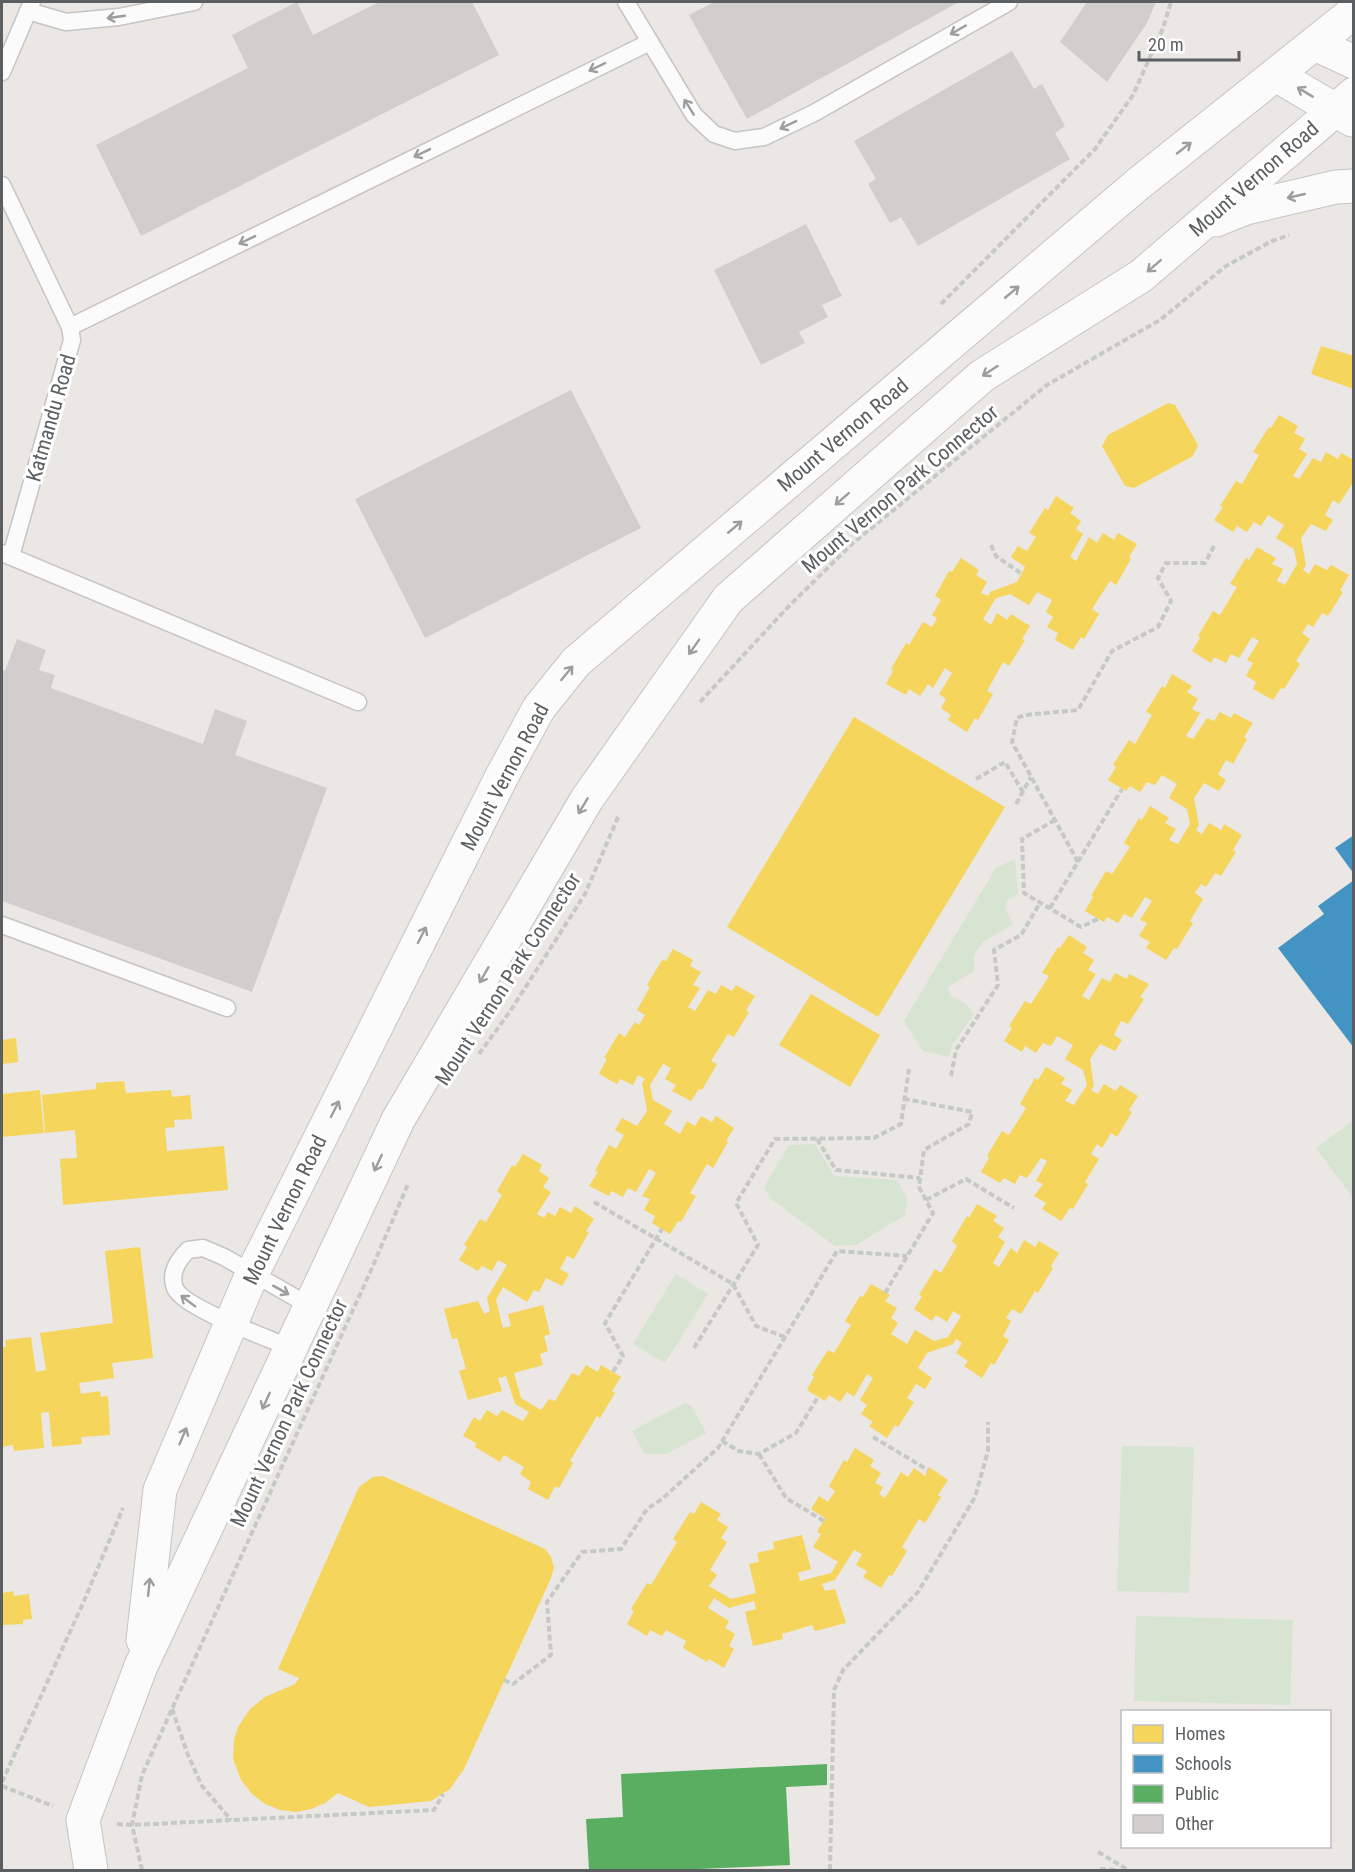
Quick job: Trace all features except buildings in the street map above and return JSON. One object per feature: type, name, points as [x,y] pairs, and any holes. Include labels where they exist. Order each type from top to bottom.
[{"type":"street","name":"Mount Vernon Road","points":[[141,1666],[160,1490],[252,1274],[502,776],[539,708],[576,662],[690,564],[1138,184],[1353,12]]},
{"type":"street","points":[[1315,44],[1353,62]]},
{"type":"street","points":[[1276,75],[1347,108]]},
{"type":"street","name":"Mount Vernon Road","points":[[91,1870],[84,1820],[141,1666],[398,1120],[587,799],[728,599],[982,376],[1141,276],[1198,227],[1347,108]]},
{"type":"street","points":[[1198,227],[1246,208],[1336,186],[1353,186]]},
{"type":"street","points":[[690,564],[728,599]]},
{"type":"lane","points":[[2,72],[30,6],[66,22],[119,17],[194,2]]},
{"type":"lane","points":[[626,2],[694,115],[714,134],[735,141],[764,137],[814,112],[1009,2]]},
{"type":"lane","points":[[70,327],[650,42]]},
{"type":"lane","name":"Katmandu Road","points":[[2,185],[70,327],[72,339],[6,554],[358,702]]},
{"type":"lane","points":[[2,925],[227,1008]]},
{"type":"lane","points":[[291,1348],[198,1309],[182,1298],[174,1287],[173,1273],[178,1260],[188,1250],[203,1248],[224,1257],[310,1306]]},
{"type":"path","name":"Mount Vernon Park Connector","points":[[695,706],[788,607],[853,543],[1047,385],[1160,320],[1226,266],[1272,241],[1293,234]]},
{"type":"path","points":[[991,545],[996,556],[1022,574]]},
{"type":"path","points":[[1078,862],[1012,741],[1017,718],[1025,715],[1078,710],[1112,651],[1158,627],[1171,601],[1158,578],[1166,563],[1205,562],[1214,546]]},
{"type":"path","points":[[976,779],[1005,762],[1023,792]]},
{"type":"path","points":[[1016,804],[1031,777]]},
{"type":"path","points":[[1050,908],[1122,789]]},
{"type":"path","name":"Mount Vernon Park Connector","points":[[473,1061],[511,1010],[585,894],[620,814]]},
{"type":"path","points":[[1055,820],[1022,839],[1024,893],[1082,927],[1098,919]]},
{"type":"path","points":[[951,1076],[956,1050],[998,985],[994,950],[1021,935],[1040,903]]},
{"type":"path","points":[[694,1348],[758,1245],[736,1203],[776,1139],[874,1138],[901,1124],[909,1070]]},
{"type":"path","points":[[885,1293],[933,1214],[919,1187],[924,1150],[969,1124],[972,1112],[904,1099]]},
{"type":"path","points":[[817,1138],[836,1170],[920,1178]]},
{"type":"path","points":[[926,1200],[966,1179],[1014,1208]]},
{"type":"path","name":"Mount Vernon Park Connector","points":[[132,1825],[142,1775],[410,1181]]},
{"type":"path","points":[[594,1202],[733,1284],[756,1326],[785,1336]]},
{"type":"path","points":[[613,1372],[623,1356],[605,1323],[662,1229]]},
{"type":"path","points":[[504,1680],[513,1684],[551,1655],[547,1602],[582,1552],[621,1549],[647,1509],[662,1499],[718,1448],[837,1251],[907,1256]]},
{"type":"path","points":[[722,1441],[739,1451],[759,1454],[796,1433],[818,1397]]},
{"type":"path","points":[[830,1870],[834,1690],[843,1670],[918,1592],[975,1497],[988,1451],[988,1422]]},
{"type":"path","points":[[873,1437],[928,1470]]},
{"type":"path","points":[[759,1454],[786,1498],[824,1521]]},
{"type":"path","points":[[541,1600],[547,1602]]},
{"type":"path","points":[[172,1708],[188,1755],[202,1786],[231,1820]]},
{"type":"path","points":[[142,1870],[132,1825],[434,1810],[443,1794]]},
{"type":"path","points":[[1098,1852],[1128,1870]]},
{"type":"path","points":[[1100,1869],[1117,1870]]},
{"type":"green space","points":[[1015,859],[1018,895],[1007,900],[1005,908],[1013,924],[983,942],[974,955],[974,971],[948,987],[950,995],[965,1003],[974,1014],[951,1047],[949,1057],[923,1051],[904,1021],[996,868]]},
{"type":"green space","points":[[1353,1121],[1353,1198],[1316,1148]]},
{"type":"green space","points":[[815,1144],[834,1176],[897,1180],[907,1198],[905,1215],[856,1245],[835,1246],[770,1198],[764,1187],[789,1145]]},
{"type":"green space","points":[[676,1274],[708,1294],[665,1363],[633,1344]]},
{"type":"green space","points":[[685,1403],[691,1406],[706,1433],[666,1454],[645,1454],[632,1431]]},
{"type":"green space","points":[[1122,1446],[1194,1447],[1189,1593],[1117,1591]]},
{"type":"green space","points":[[1136,1616],[1293,1620],[1290,1705],[1134,1701]]}]
